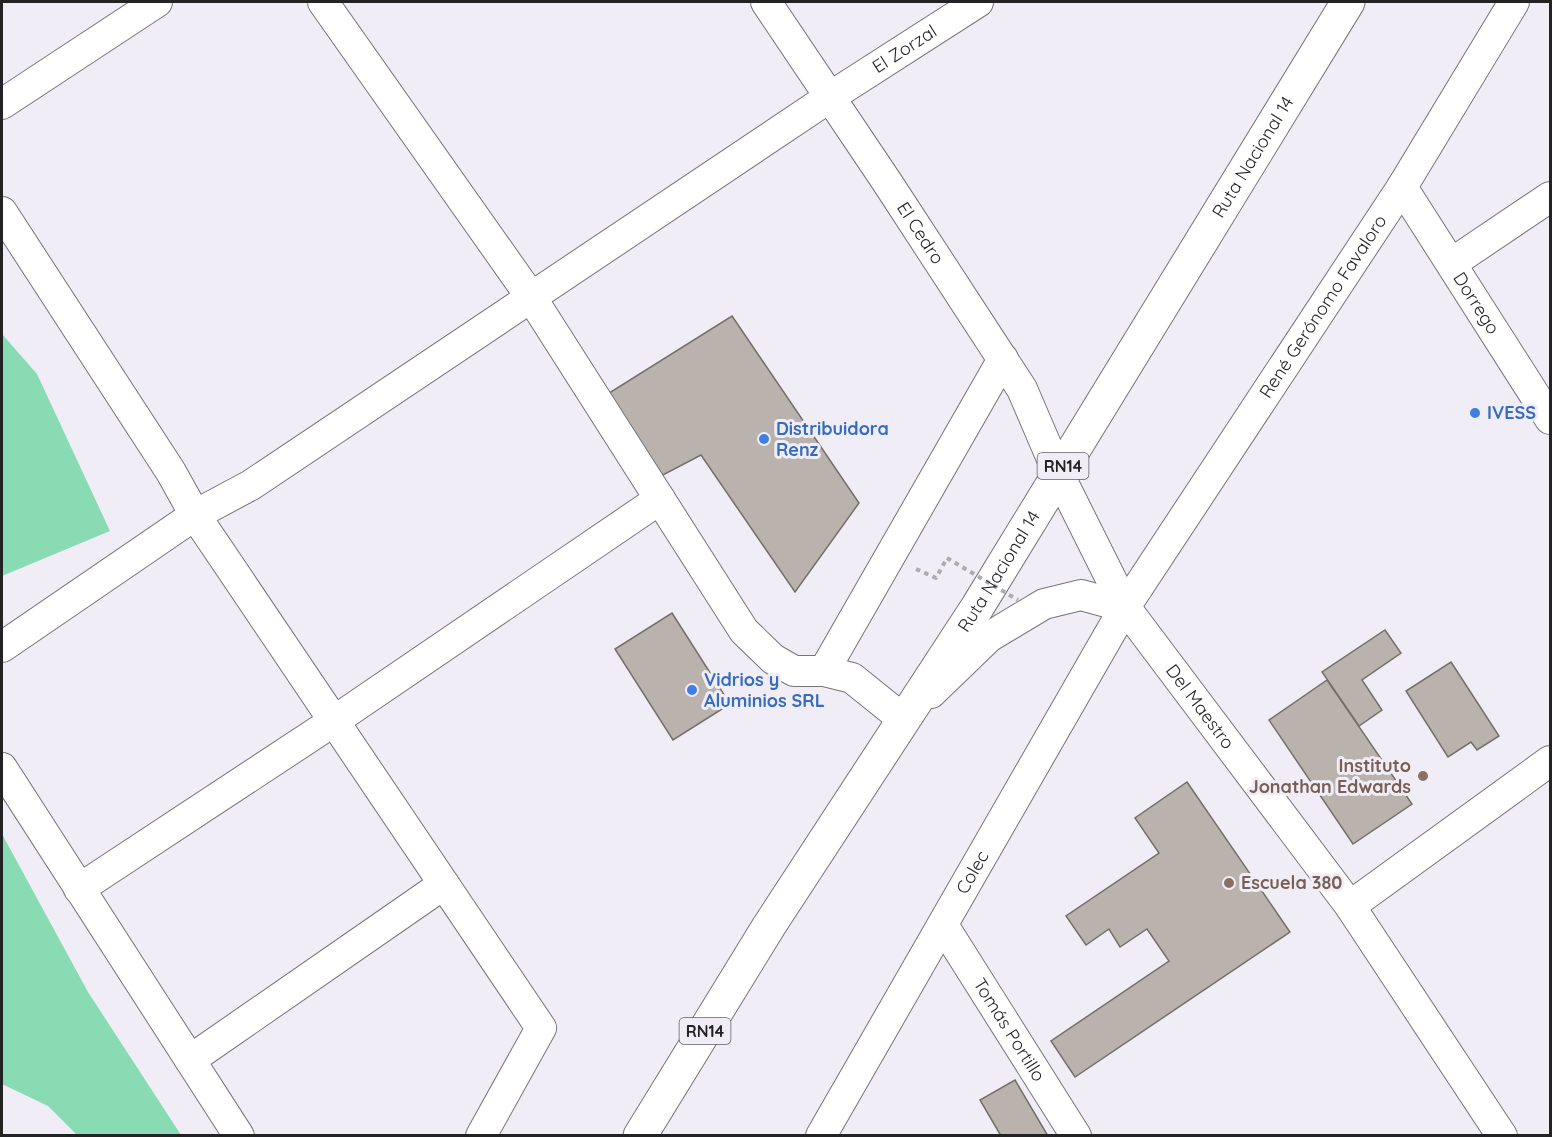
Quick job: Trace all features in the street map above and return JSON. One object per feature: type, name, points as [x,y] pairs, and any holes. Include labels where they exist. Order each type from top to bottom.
[{"type":"highway","name":"Ruta Nacional 14","points":[[640,1136],[769,926],[978,606],[1348,2]]},
{"type":"street","points":[[2,104],[157,2]]},
{"type":"street","points":[[323,2],[531,297],[744,631],[773,659],[794,671],[824,671],[852,678],[905,717],[989,637],[1044,604],[1081,595],[1125,608]]},
{"type":"street","name":"El Cedro","points":[[766,2],[1022,388],[1058,473]]},
{"type":"street","name":"El Zorzal","points":[[2,647],[195,515],[251,485],[830,97],[978,2]]},
{"type":"street","name":"René Gerónomo Favaloro","points":[[1125,608],[1402,187],[1514,2]]},
{"type":"street","name":"Dorrego","points":[[1402,187],[1551,419]]},
{"type":"street","points":[[1452,263],[1551,197]]},
{"type":"street","points":[[2,212],[171,472],[195,515],[541,1028],[481,1136]]},
{"type":"street","points":[[824,671],[1003,359]]},
{"type":"street","name":"Del Maestro","points":[[1058,473],[1125,608],[1350,906],[1502,1136]]},
{"type":"street","points":[[79,889],[334,721],[660,499]]},
{"type":"street","name":"Colec","points":[[821,1136],[1125,608]]},
{"type":"street","points":[[1350,906],[1551,761]]},
{"type":"street","points":[[2,768],[239,1136]]},
{"type":"street","points":[[190,1060],[444,884]]},
{"type":"street","name":"Tomás Portillo","points":[[943,925],[1077,1136]]},
{"type":"path","points":[[936,578],[947,558],[1018,600]]},
{"type":"green space","points":[[2,334],[37,374],[110,531],[2,576]]},
{"type":"green space","points":[[2,834],[88,992],[181,1135],[77,1135],[48,1106],[2,1084]]},
{"type":"building","points":[[732,316],[859,503],[795,592],[701,455],[659,477],[606,395]]},
{"type":"building","points":[[672,613],[730,704],[673,740],[615,649]]},
{"type":"building","points":[[1385,630],[1401,653],[1362,680],[1382,710],[1359,726],[1322,672]]},
{"type":"building","points":[[1451,662],[1499,736],[1477,750],[1471,742],[1448,757],[1406,691]]},
{"type":"building","points":[[1327,680],[1412,804],[1353,844],[1269,720]]},
{"type":"building","points":[[1187,782],[1290,932],[1075,1077],[1051,1041],[1169,961],[1147,929],[1120,947],[1109,929],[1086,945],[1066,916],[1159,853],[1135,818]]},
{"type":"building","points":[[1015,1080],[1048,1136],[1001,1136],[980,1100]]},
{"type":"place","name":"IVESS","points":[[1475,413]]},
{"type":"place","name":"Distribuidora Renz","points":[[764,439]]},
{"type":"place","name":"Vidrios y Aluminios SRL","points":[[692,690]]},
{"type":"place","name":"Instituto Jonathan Edwards","points":[[1423,776]]},
{"type":"place","name":"Escuela 380","points":[[1229,883]]}]
